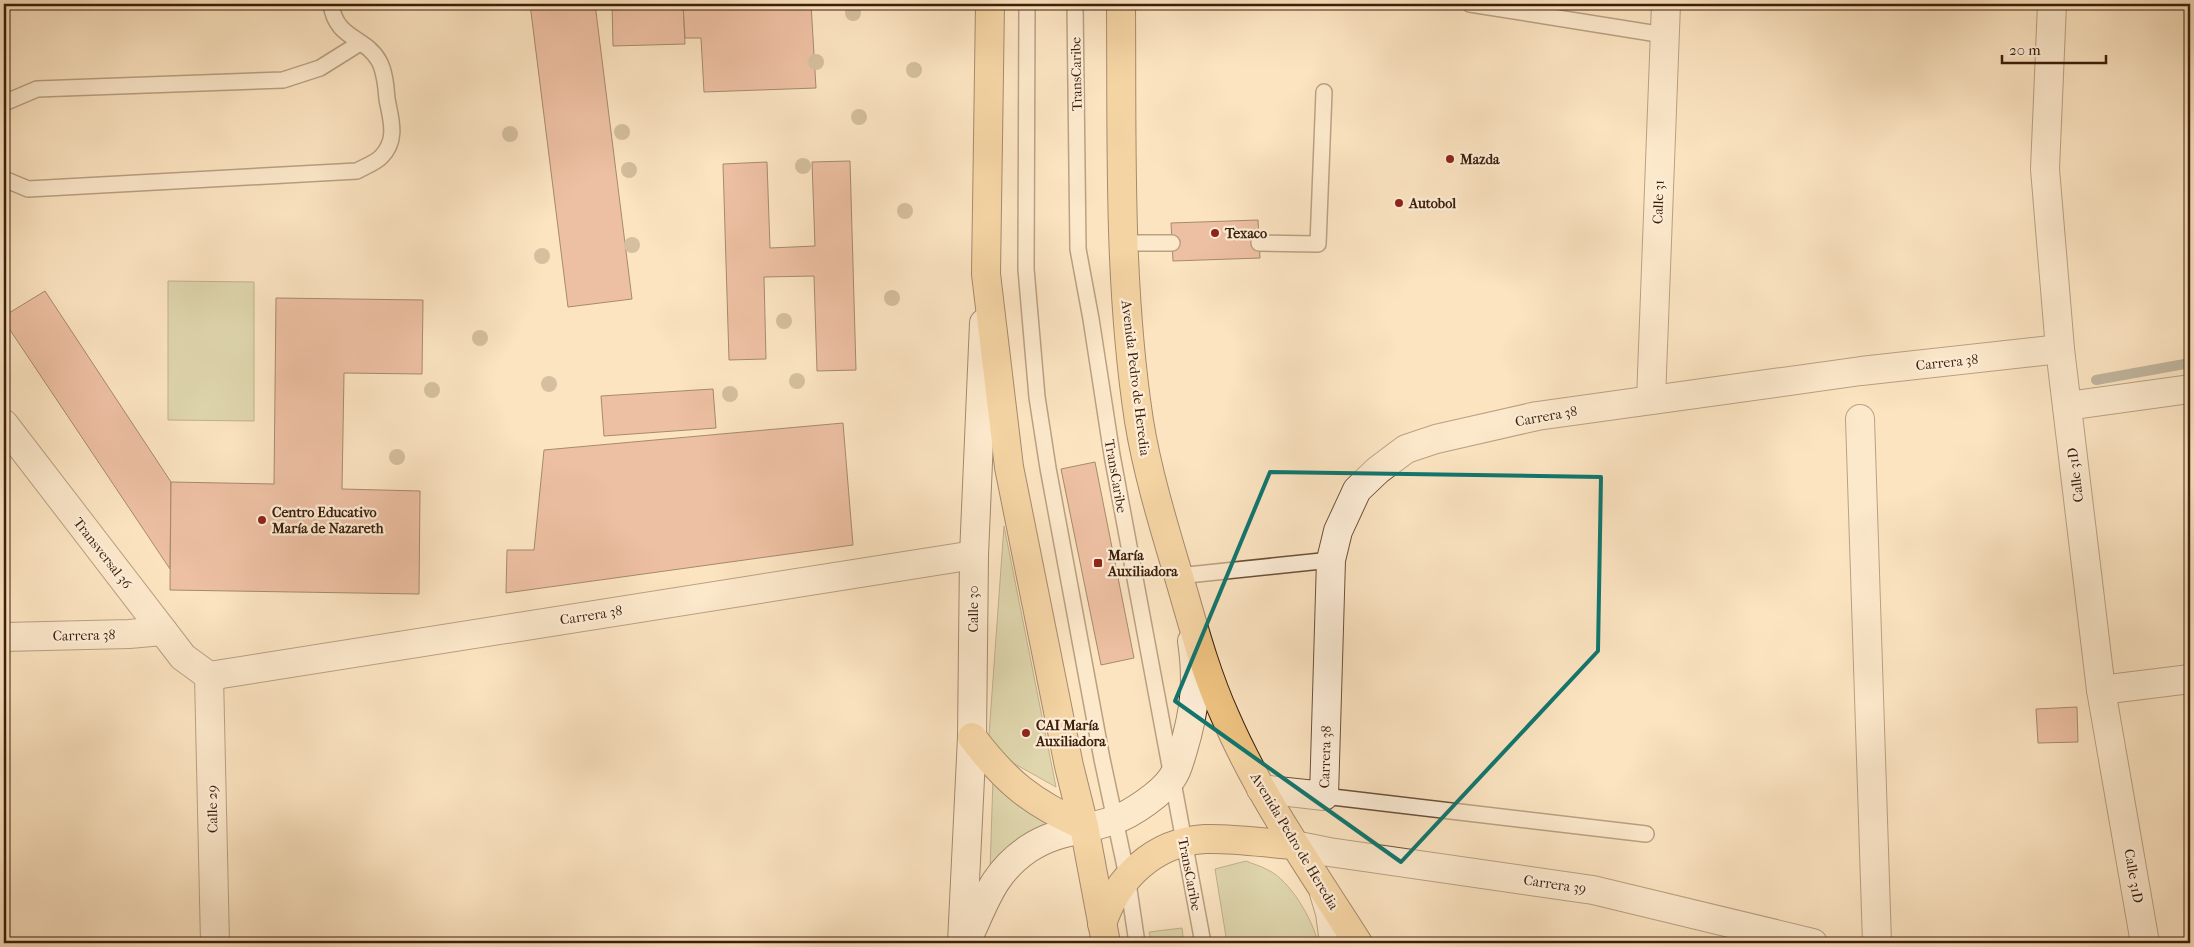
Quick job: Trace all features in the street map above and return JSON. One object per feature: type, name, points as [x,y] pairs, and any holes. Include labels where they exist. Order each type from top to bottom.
[{"type":"highway","points":[[990,4],[986,274],[1012,491],[1069,766],[1084,826],[1104,934]]},
{"type":"highway","name":"Avenida Pedro de Heredia","points":[[1121,4],[1123,243],[1126,300],[1140,422],[1152,484],[1203,660],[1224,715],[1261,789],[1294,845],[1358,943]]},
{"type":"highway","points":[[972,737],[1009,781],[1032,799],[1057,814],[1084,826]]},
{"type":"highway","points":[[1104,934],[1108,907],[1128,876],[1155,854],[1184,843],[1204,839],[1294,845]]},
{"type":"street","name":"Calle 31","points":[[1651,400],[1666,4]]},
{"type":"street","name":"Calle 31D","points":[[2052,4],[2045,169],[2060,350],[2101,690],[2146,943]]},
{"type":"street","name":"Calle 30","points":[[962,943],[972,737],[974,555],[986,274]]},
{"type":"street","name":"Carrera 38","points":[[1324,796],[1331,560],[1338,530],[1357,490],[1378,470],[1406,449],[1436,439],[1537,416],[1861,372],[2060,350]]},
{"type":"street","points":[[2067,406],[2190,389]]},
{"type":"street","points":[[1860,419],[1876,943]]},
{"type":"street","name":"Transversal 36","points":[[4,424],[183,657],[209,676]]},
{"type":"street","name":"Carrera 38","points":[[209,676],[974,555]]},
{"type":"street","points":[[966,943],[986,894],[1005,869],[1028,849],[1056,834],[1114,820],[1146,802],[1172,778],[1179,763],[1193,717],[1196,669],[1189,621],[1178,576]]},
{"type":"street","name":"Carrera 38","points":[[4,636],[129,634],[163,631]]},
{"type":"street","name":"Calle 29","points":[[209,676],[215,943]]},
{"type":"street","points":[[2101,690],[2190,679]]},
{"type":"street","points":[[1261,789],[1324,796]]},
{"type":"street","name":"Carrera 39","points":[[1294,845],[1593,890],[1813,943]]},
{"type":"street","points":[[1322,887],[1330,913],[1334,943]]},
{"type":"lane","points":[[4,179],[28,189],[357,170],[381,158],[393,136],[384,77],[378,60],[360,43],[342,30],[333,16],[331,4]]},
{"type":"lane","points":[[1027,4],[1026,260],[1037,397],[1048,468],[1114,820],[1128,876],[1137,943]]},
{"type":"lane","name":"TransCaribe","points":[[1075,4],[1078,250],[1091,319],[1112,455],[1203,943]]},
{"type":"lane","points":[[1470,4],[1664,35]]},
{"type":"lane","points":[[4,102],[38,89],[283,80],[320,68],[360,43]]},
{"type":"lane","points":[[1259,243],[1318,244],[1324,92]]},
{"type":"lane","points":[[1123,243],[1172,243]]},
{"type":"lane","points":[[1178,576],[1331,560]]},
{"type":"lane","points":[[1324,796],[1646,834]]},
{"type":"highlighted area","points":[[1270,472],[1601,477],[1598,651],[1401,862],[1175,701]]},
{"type":"green space","points":[[168,281],[254,282],[254,421],[168,420]]},
{"type":"green space","points":[[1004,526],[1056,787],[988,749]]},
{"type":"green space","points":[[993,778],[1054,825],[990,870]]},
{"type":"green space","points":[[1246,861],[1276,875],[1292,891],[1306,912],[1318,943],[1227,943],[1215,869]]},
{"type":"green space","points":[[1182,928],[1184,943],[1152,943],[1149,932]]},
{"type":"building","points":[[530,4],[595,4],[632,299],[568,307]]},
{"type":"building","points":[[612,4],[683,4],[685,44],[613,46]]},
{"type":"building","points":[[683,4],[811,4],[816,88],[704,92],[701,38],[685,38]]},
{"type":"building","points":[[850,161],[856,370],[817,371],[814,276],[764,277],[766,359],[729,360],[723,164],[767,162],[770,248],[815,246],[812,162]]},
{"type":"building","name":"Texaco","points":[[1258,220],[1260,258],[1173,261],[1171,223]]},
{"type":"building","points":[[45,291],[171,482],[170,569],[4,321],[4,316]]},
{"type":"building","points":[[276,298],[423,300],[422,374],[344,373],[342,489],[420,491],[419,594],[170,590],[171,482],[274,484]]},
{"type":"building","points":[[713,389],[716,428],[604,436],[601,396]]},
{"type":"building","points":[[843,423],[853,545],[506,593],[507,550],[534,550],[544,450]]},
{"type":"building","name":"María Auxiliadora","points":[[1095,462],[1134,658],[1101,665],[1061,469]]},
{"type":"building","points":[[2077,707],[2078,742],[2038,743],[2036,709]]},
{"type":"waterway","points":[[2096,380],[2190,363]]},
{"type":"place","name":"Mazda","points":[[1450,159]]},
{"type":"place","name":"Autobol","points":[[1399,203]]},
{"type":"place","name":"Texaco","points":[[1215,233]]},
{"type":"place","name":"Centro Educativo María de Nazareth","points":[[262,520]]},
{"type":"place","name":"María Auxiliadora","points":[[1098,563]]},
{"type":"place","name":"CAI María Auxiliadora","points":[[1026,733]]}]
